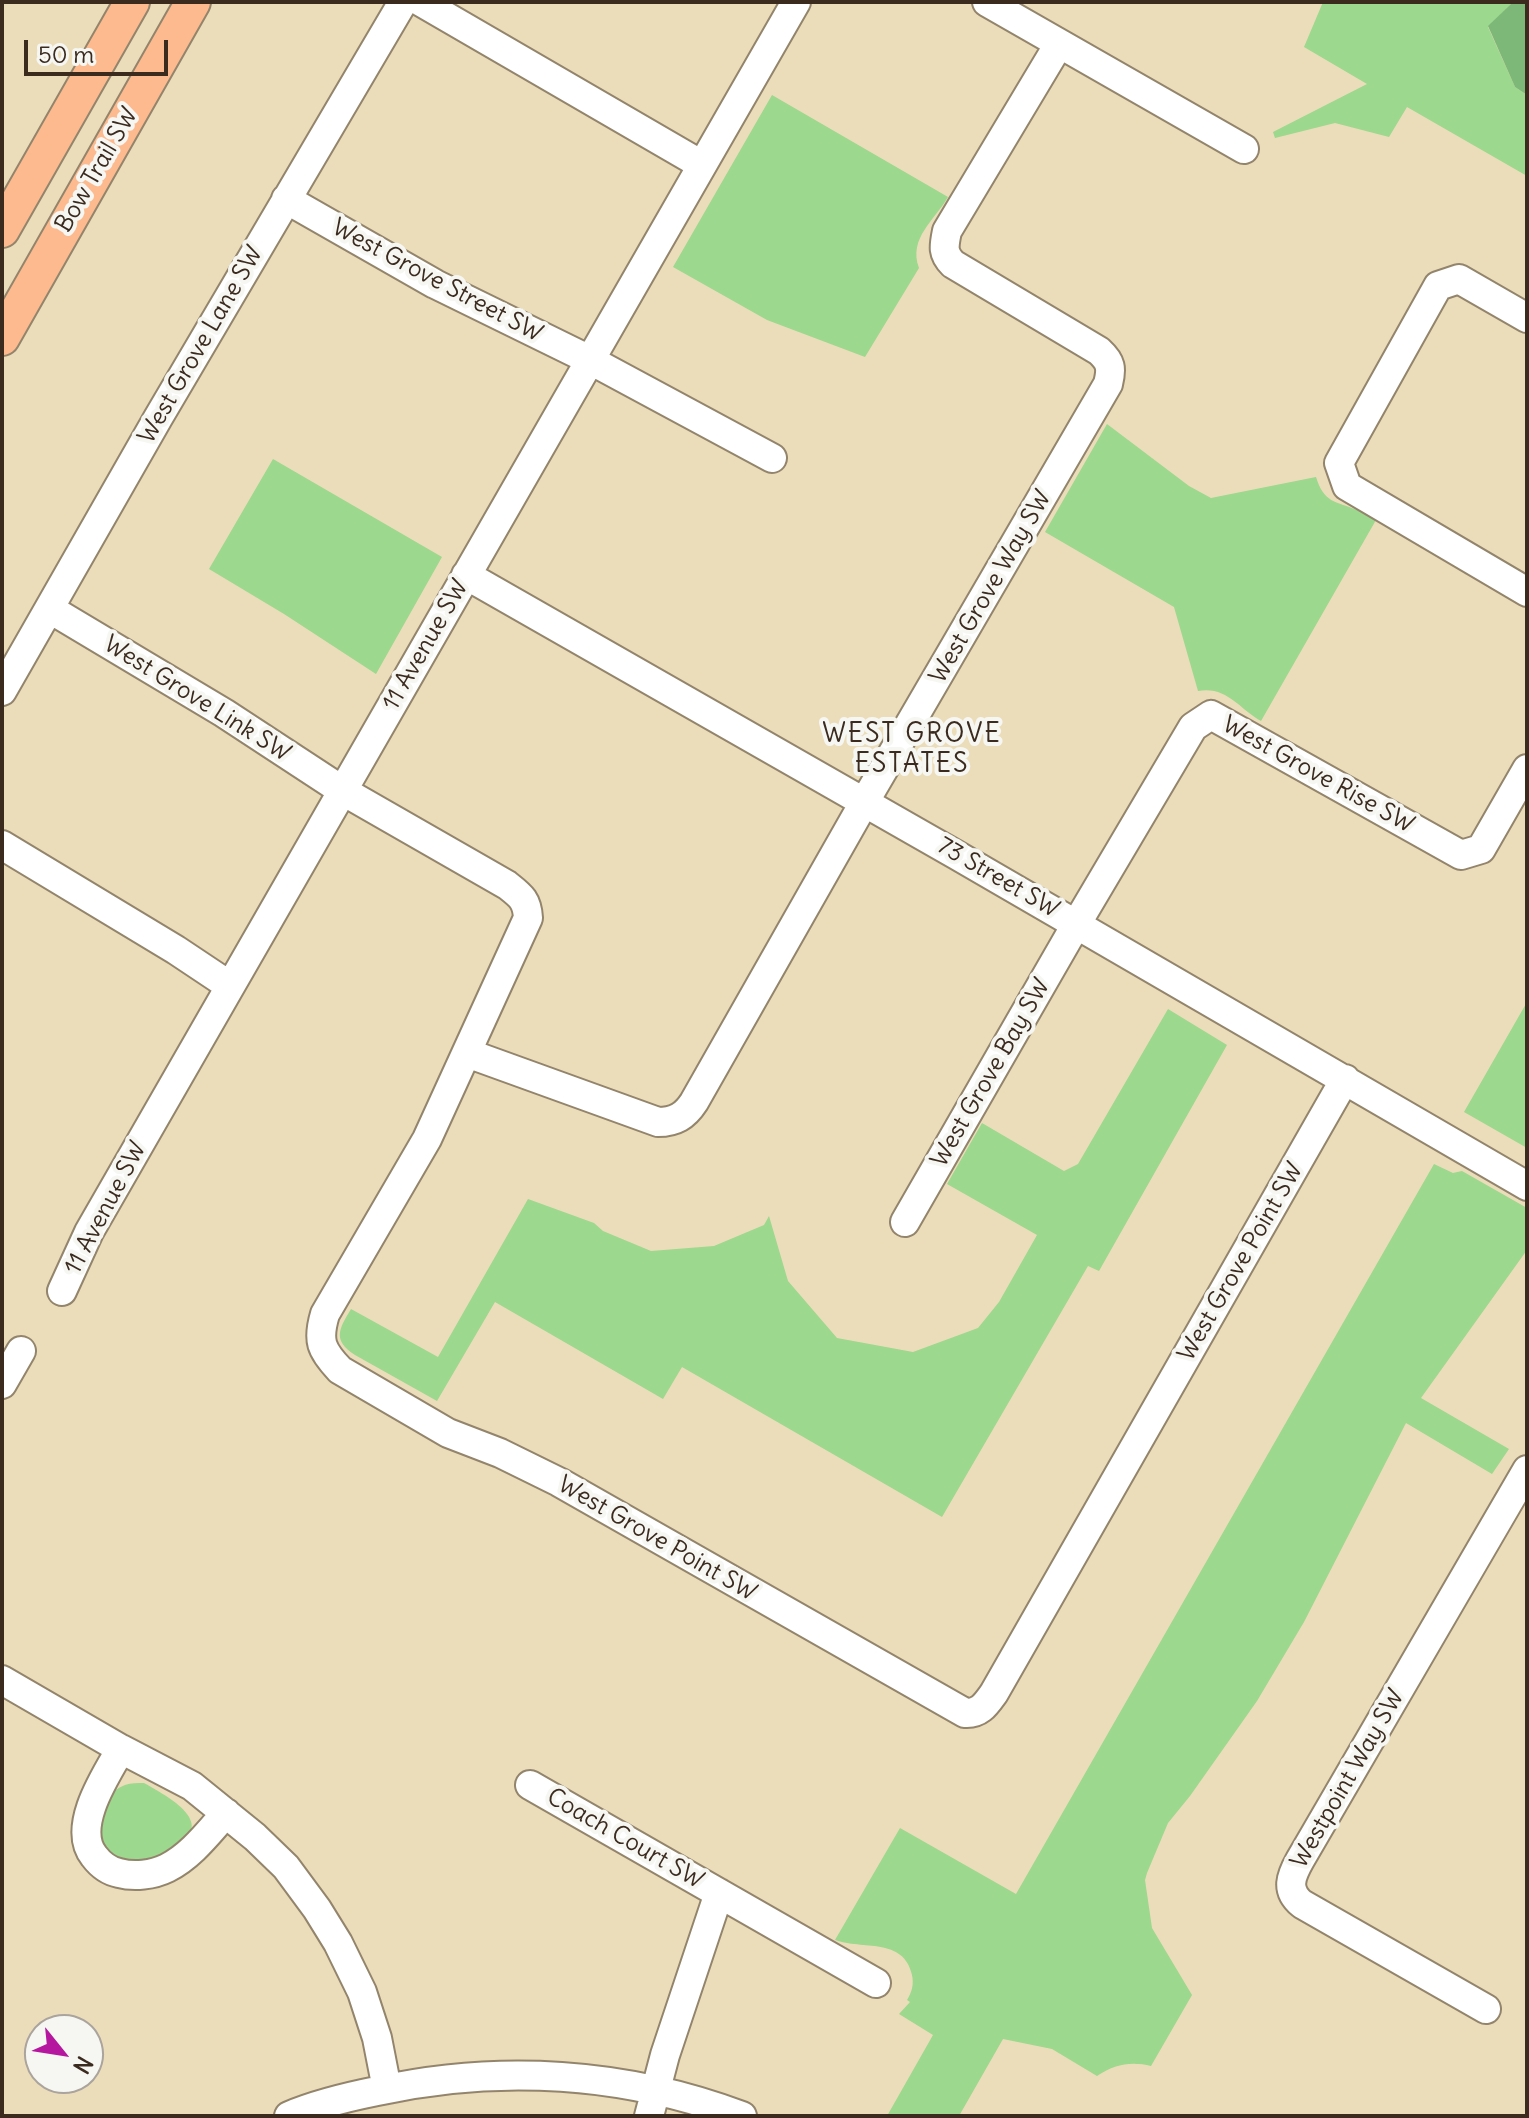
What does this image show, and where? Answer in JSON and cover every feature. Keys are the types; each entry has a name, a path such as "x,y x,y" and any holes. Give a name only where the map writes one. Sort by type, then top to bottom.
{"main road":[{"path":"2,230 132,2"},
{"name":"Bow Trail SW","path":"2,338 193,2"}],"street":[{"name":"West Grove Lane SW","path":"2,691 158,418 403,2"},
{"path":"421,2 702,165"},
{"name":"11 Avenue SW","path":"62,1291 89,1232 796,2"},
{"path":"987,2 1244,149"},
{"name":"West Grove Way SW","path":"467,1053 658,1122 679,1118 694,1102 865,801 1103,395 1112,369 1099,351 953,264 944,255 947,231 1059,44"},
{"name":"West Grove Street SW","path":"286,199 435,284 590,360 772,458"},
{"path":"1527,318 1459,279 1438,286 1339,463 1347,486 1527,592"},
{"name":"73 Street SW","path":"466,575 1077,923 1527,1186"},
{"name":"West Grove Link SW","path":"50,609 224,713 343,791"},
{"name":"West Grove Rise SW","path":"1077,923 1193,727 1211,715 1461,855 1481,849 1527,769"},
{"name":"West Grove Point SW","path":"343,791 507,885 520,895 527,907 528,918 427,1139 325,1314 320,1330 322,1346 328,1358 340,1370 448,1433 500,1453 559,1482 965,1713 973,1714 980,1710 994,1693 1345,1079"},
{"path":"2,845 230,986"},
{"name":"West Grove Bay SW","path":"905,1222 1077,923"},
{"path":"2,1384 21,1351"},
{"name":"Westpoint Way SW","path":"1486,2009 1302,1904 1290,1889 1290,1882 1526,1474"},
{"path":"2,1680 192,1786 255,1837 286,1867 338,1943 366,2003 387,2089"},
{"path":"121,1749 89,1813 86,1834 88,1848 99,1862 113,1872 147,1874 166,1869 192,1851 226,1813"},
{"name":"Coach Court SW","path":"530,1785 876,1983"},
{"name":"Coach Court SW","path":"651,2103 719,1893"},
{"path":"289,2116 387,2089 443,2079 510,2075 567,2076 651,2103 719,2107 742,2116"}],"green space":[{"path":"1323,2 1513,2 1488,27 1515,87 1527,95 1527,176 1407,107 1389,137 1335,123 1275,138 1273,132 1367,84 1304,47"},
{"path":"1513,2 1527,2 1527,95 1515,87 1488,26"},
{"path":"772,95 948,197 920,238 917,247 919,268 865,357 767,320 673,267"},
{"path":"1107,424 1189,486 1211,498 1316,477 1319,486 1331,500 1376,520 1261,721 1225,695 1208,690 1198,691 1174,607 1045,532"},
{"path":"273,459 442,557 376,674 209,569"},
{"path":"1527,1002 1527,1148 1464,1112"},
{"path":"1168,1009 1227,1045 1099,1271 1088,1266 942,1517 682,1367 663,1399 495,1302 437,1401 355,1355 340,1339 341,1328 351,1309 438,1357 528,1199 594,1223 603,1231 651,1251 714,1246 764,1225 769,1216 788,1281 837,1338 913,1352 978,1328 999,1302 1037,1235 947,1184 982,1123 1064,1171 1078,1164"},
{"path":"1434,1164 1453,1173 1462,1171 1527,1208 1527,1250 1421,1398 1509,1449 1492,1474 1406,1423 1304,1622 1257,1701 1168,1823 1145,1880 1152,1928 1192,1995 1151,2066 1123,2065 1097,2076 1052,2049 1003,2039 959,2116 887,2116 933,2035 899,2014 910,2002 907,2000 913,1982 908,1963 900,1955 881,1947 835,1940 900,1828 1016,1894"},
{"path":"144,1783 179,1805 192,1823 190,1833 182,1842 144,1862 132,1864 121,1860 102,1842 98,1820 100,1809 114,1791 127,1784"}],"district":[{"name":"WEST GROVE ESTATES","path":"912,750"}]}
